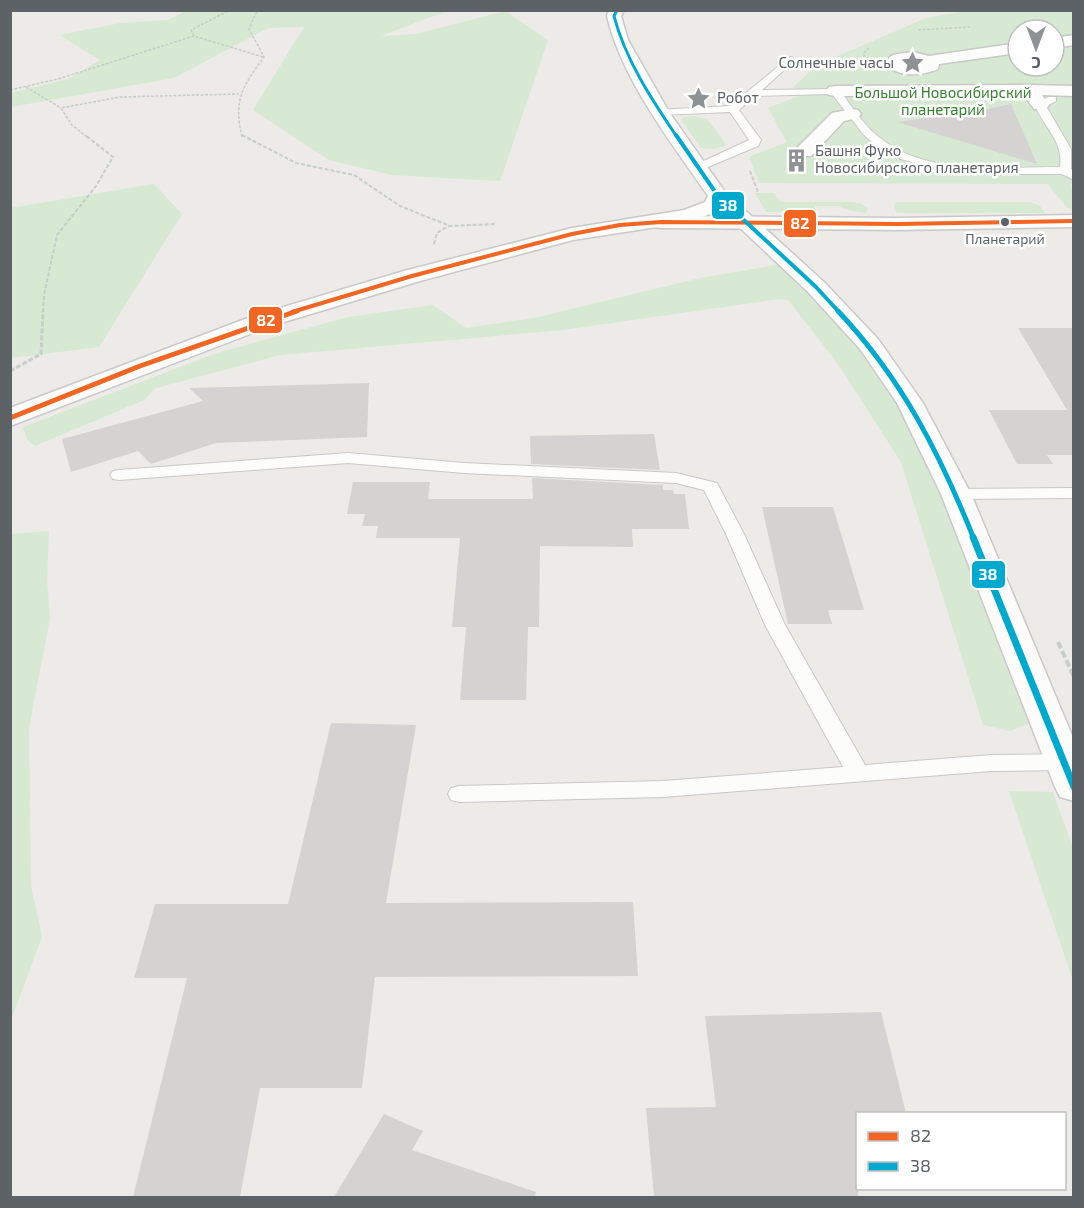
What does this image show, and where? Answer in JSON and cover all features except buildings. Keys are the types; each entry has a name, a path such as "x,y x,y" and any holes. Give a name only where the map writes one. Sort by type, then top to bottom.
{"street":[{"path":"617,10 614,16 620,40 660,112 718,196 816,287 869,344 910,403 956,494 1069,774"},
{"path":"835,91 1006,51"},
{"path":"863,81 921,72 1006,65"},
{"path":"921,72 1040,98 1074,90"},
{"path":"804,152 837,117 852,114"},
{"path":"661,222 705,210 716,202 718,196"},
{"path":"10,418 140,366 262,321 412,276 572,234 620,225 661,222 1074,221"}],"lane":[{"path":"660,112 733,109 789,60"},
{"path":"750,93 835,91 878,143 891,152 909,159 944,167 978,171 1070,168 1064,143 1042,115 1040,98"},
{"path":"699,167 754,144 755,140 733,109"},
{"path":"119,476 348,458 464,468 676,478 711,487 735,534 775,625 858,773"},
{"path":"956,494 1074,493"},
{"path":"459,794 663,789 991,763 1069,774"}],"path":[{"path":"194,36 191,30 230,10"},
{"path":"260,10 256,13 249,29 264,57"},
{"path":"10,90 194,36 217,45 264,57"},
{"path":"264,57 239,94 236,117 242,137 296,163 324,171 354,175 400,206 450,226 505,224"},
{"path":"10,371 41,354 44,295 57,235 96,186 113,158 72,125 61,108 26,87"},
{"path":"61,108 120,97 239,94"},
{"path":"748,166 759,195"}],"green space":[{"path":"186,11 455,11 444,12 381,36 416,34 505,11 548,40 500,181 391,175 329,160 253,110 304,27 268,28 174,78 11,107 11,93 68,79 100,60 59,35 121,23 168,20"},
{"name":"Большой Новосибирский планетарий","path":"967,11 1073,11 1074,184 1070,185 1073,189 1073,210 1068,208 1047,184 759,183 749,157 787,142 768,108 801,95 793,87 817,65 926,18"},
{"path":"684,117 707,119 726,144 714,149 701,148 681,120"},
{"path":"154,184 182,214 99,347 11,358 11,208"},
{"path":"755,193 774,193 781,202 849,202 860,203 868,208 866,213 838,206 815,206 815,212 766,212"},
{"path":"1030,202 1040,206 1045,213 897,213 894,207 895,203"},
{"path":"781,264 860,349 901,407 956,523 1030,723 1010,731 983,725 901,462 838,364 788,300 779,299 563,330 280,355 156,388 144,400 35,446 27,440 23,427 217,353 348,317 433,305 466,328 534,318 696,279"},
{"path":"49,531 47,579 50,618 29,728 31,885 42,937 11,1020 11,534"},
{"path":"1009,791 1053,792 1073,848 1073,981"}],"transit line":[{"name":"38","path":"617,10 614,16 620,40 660,112 718,196 816,287 869,344 910,403 956,494 1074,787"},
{"name":"82","path":"10,418 140,366 262,321 412,276 572,234 620,225 661,222 898,224 1074,221"}],"place":[{"name":"Солнечные часы","path":"912,63"},
{"name":"Робот","path":"699,98"},
{"name":"Башня Фуко Новосибирского планетария","path":"797,160"},
{"name":"Планетарий","path":"1005,222"}]}
